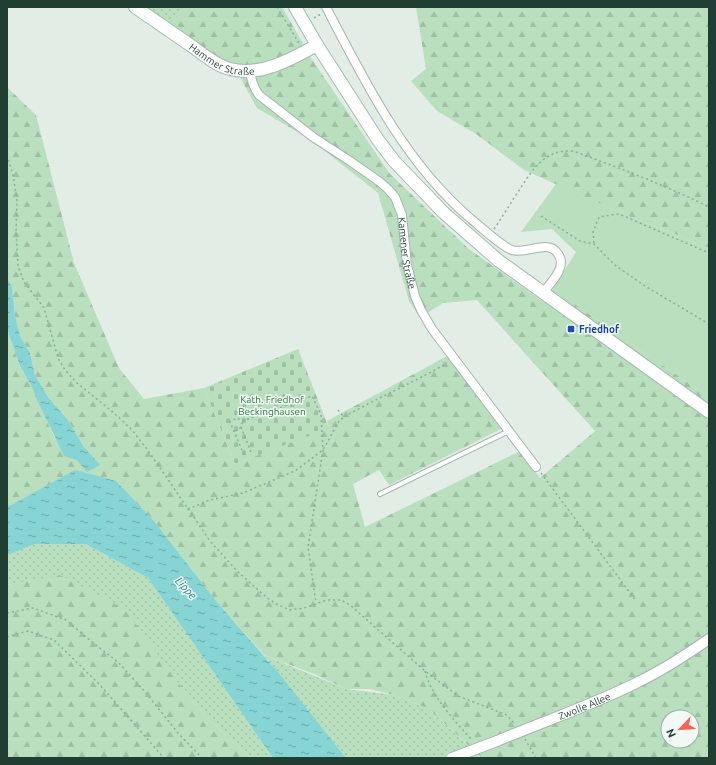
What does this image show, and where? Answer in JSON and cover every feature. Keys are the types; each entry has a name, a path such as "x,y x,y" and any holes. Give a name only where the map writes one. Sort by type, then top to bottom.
{"main road":[{"name":"Hammer Straße","path":"135,7 220,65 230,69 250,70 272,66 305,52 317,45"},
{"path":"295,7 364,120 394,160 440,208 476,242 499,261 709,412"}],"street":[{"path":"326,7 373,94 411,152 440,190 470,219 512,250 519,251 547,247 554,249 559,255 561,262 559,270 543,293"},
{"name":"Kamener Straße","path":"250,70 251,79 259,95 313,137 350,160 380,182 395,197 402,215 407,264 415,296 421,310 432,329 536,467"},
{"name":"Zwolle Allee","path":"452,758 606,697 639,682 675,662 709,639"}],"lane":[{"path":"380,494 510,431"}],"path":[{"path":"277,7 305,52"},
{"path":"491,235 534,168 544,159 564,150 573,151 624,170 682,193 709,207"},
{"path":"7,155 14,175 17,201 16,231 18,266 24,282 44,308 58,358 65,370 77,383 114,413 132,430 147,448 199,527 220,554 266,597 276,604 290,610 304,608 327,600 341,600 350,605 425,671 458,696 507,715 521,731 536,758"},
{"path":"594,244 593,232 599,217 619,214 709,254"},
{"path":"542,216 580,242 594,244 616,266 645,286 709,324"},
{"path":"188,509 210,500 243,493 294,471 323,450 339,421 344,417 366,404 429,374 455,358"},
{"path":"244,455 230,422 237,418 243,420 312,396 321,416 323,450 308,547 316,603"},
{"path":"338,410 344,417"},
{"path":"243,420 242,427 251,452"},
{"path":"234,431 242,427"},
{"path":"536,467 636,601"},
{"path":"7,613 33,608 66,620 118,662 178,733 202,758"},
{"path":"7,637 28,631 54,640 100,685 164,758"},
{"path":"425,671 429,683 455,721 473,741"}],"green space":[{"path":"134,7 188,7 160,26"},
{"path":"188,7 282,7 313,61 390,174 469,249 545,303 553,289 709,397 709,758 482,758 429,709 394,695 370,689 346,689 314,674 264,655 217,602 154,521 115,481 7,506 7,329 20,366 32,387 55,439 99,465 84,447 68,420 48,397 35,375 30,353 20,336 15,317 12,286 7,278 7,87 36,115 74,263 119,368 144,399 204,388 235,464 329,427 327,421 449,355 503,428 389,485 379,470 353,484 365,527 520,451 540,478 595,431 477,300 443,303 420,318 409,301 378,193 311,140 257,108 241,79 241,70 230,69 160,26"},
{"path":"416,7 709,7 709,250 687,239 618,212 524,170 476,134 437,111 411,81 426,69"},
{"path":"556,184 618,212 687,239 709,250 709,397 553,289 576,252 552,229 521,232"},
{"name":"Kath. Friedhof Beckinghausen","path":"298,349 329,428 235,464 204,388"},
{"path":"35,544 86,544 148,578 273,758 251,758 205,716 185,692 60,576 7,585 7,555"},
{"path":"60,575 125,609 185,692 205,716 251,758 7,758 7,585"},
{"path":"264,655 346,689 394,695 429,709 481,758 346,758"}],"water":[{"path":"7,278 12,286 15,316 20,336 30,353 35,375 48,397 68,420 84,447 100,465 87,472 77,460 64,456 32,387 20,366 7,329"},
{"name":"Lippe","path":"75,470 116,481 154,521 217,602 278,672 346,758 273,758 148,578 86,544 35,544 7,555 7,506"}],"place":[{"name":"Friedhof","path":"571,329"}]}
